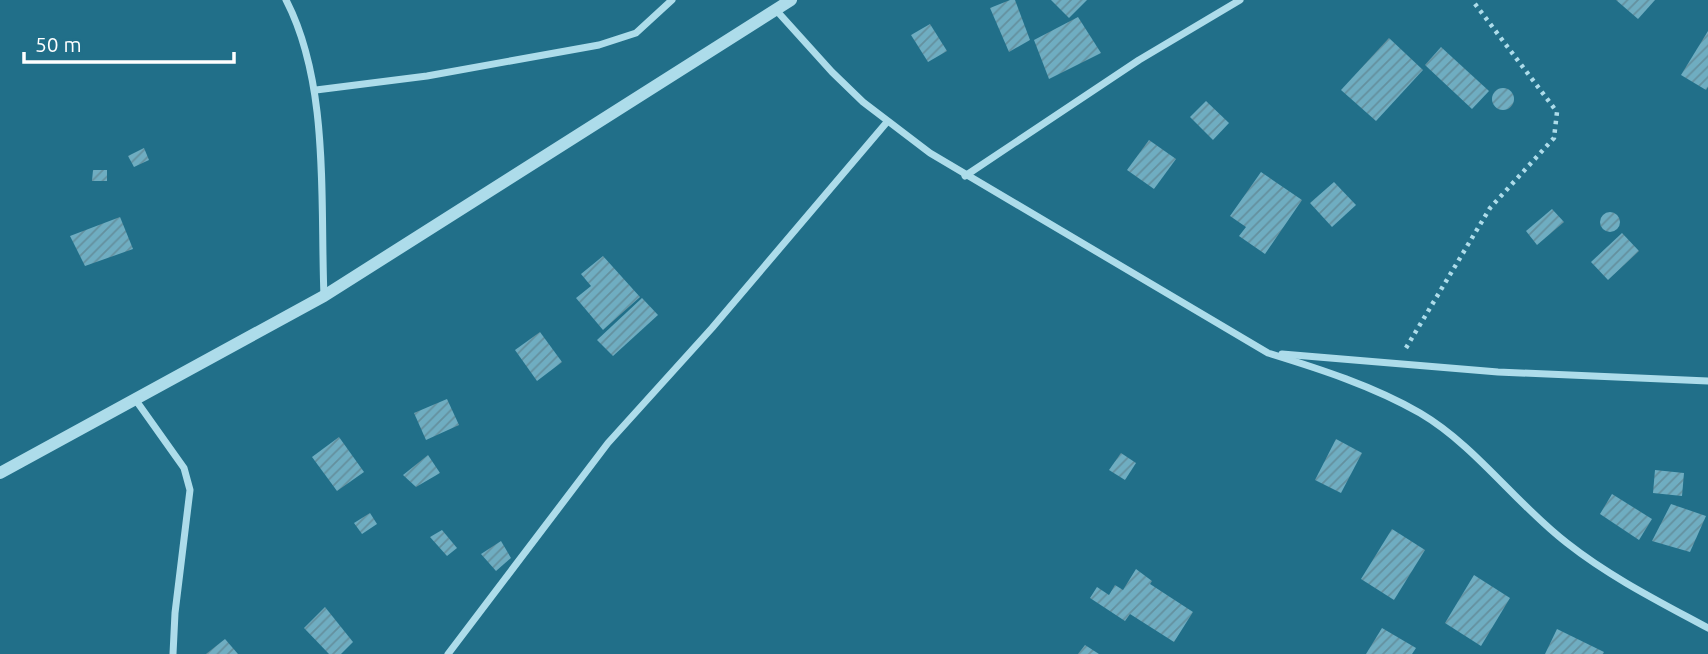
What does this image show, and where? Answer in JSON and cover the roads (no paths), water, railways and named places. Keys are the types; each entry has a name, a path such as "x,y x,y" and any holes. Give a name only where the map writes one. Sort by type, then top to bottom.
{"street":[{"path":"286,0 297,21 316,90 324,296"},
{"path":"316,90 427,76 600,45 636,33 672,0"},
{"path":"5,470 324,296 791,0"},
{"path":"965,176 1139,60 1240,0"},
{"path":"776,10 832,72 887,122 965,176 1268,353 1325,370 1422,414 1451,435 1566,543 1646,594 1708,628"},
{"path":"448,654 608,443 712,328 887,122"},
{"path":"1268,353 1397,364 1708,381"},
{"path":"135,399 184,468 190,490 173,654"}]}
